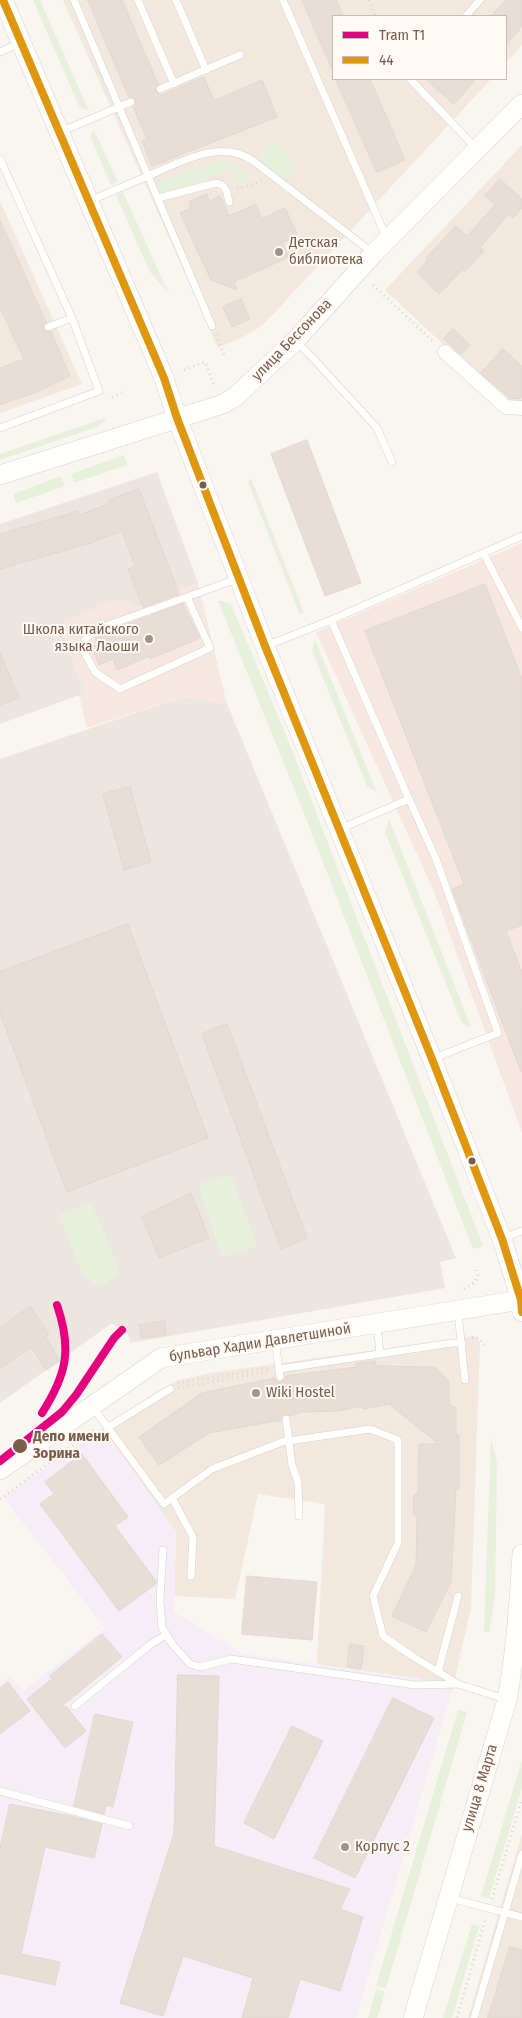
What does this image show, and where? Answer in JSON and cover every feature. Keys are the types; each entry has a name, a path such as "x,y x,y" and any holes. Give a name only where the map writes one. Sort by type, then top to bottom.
{"main road":[{"path":"4,0 164,378 177,418 265,646 432,1059 502,1239 522,1304"},
{"name":"улица Бессонова","path":"0,475 223,404 235,397 295,341 380,246 522,104"},
{"name":"бульвар Хадии Давлетшиной","path":"0,1470 161,1358 458,1311 522,1304"},
{"name":"улица 8 Марта","path":"413,2018 506,1700 520,1630 522,1554"}],"street":[{"path":"445,352 506,407 522,408"}],"lane":[{"path":"74,0 212,326"},
{"path":"138,0 174,84"},
{"path":"176,0 206,70"},
{"path":"283,0 380,246"},
{"path":"467,15 480,0"},
{"path":"0,52 22,43"},
{"path":"160,89 240,55"},
{"path":"412,80 478,150"},
{"path":"59,132 131,102"},
{"path":"89,201 180,162 217,151 238,152 380,246"},
{"path":"0,158 72,318 99,391 0,428"},
{"path":"158,198 216,183 222,184 226,188 229,202"},
{"path":"48,327 72,318"},
{"path":"295,341 377,428 392,462"},
{"path":"265,646 331,620 522,536"},
{"path":"484,554 522,628"},
{"path":"187,597 210,648 120,689 95,672 82,648 86,638 100,628 239,578"},
{"path":"331,620 436,859 498,1033 432,1059"},
{"path":"340,829 409,799"},
{"path":"502,1239 522,1231"},
{"path":"458,1311 465,1380"},
{"path":"377,1324 380,1354"},
{"path":"275,1340 279,1371 462,1341"},
{"path":"105,1425 169,1387"},
{"path":"92,1406 164,1504 212,1469 282,1442 370,1429 398,1440 398,1543 373,1596 383,1636 458,1684 506,1700"},
{"path":"286,1419 292,1465 298,1482 299,1516"},
{"path":"172,1498 193,1537 191,1576"},
{"path":"163,1550 160,1599 162,1628 190,1664 200,1667 231,1659 415,1685 458,1684"},
{"path":"438,1672 458,1596"},
{"path":"74,1706 166,1634"},
{"path":"0,1791 129,1826"},
{"path":"474,2018 522,1854"},
{"path":"447,1898 522,1917"}],"path":[{"path":"369,0 375,15"},
{"path":"243,187 259,182"},
{"path":"373,285 445,352"},
{"path":"212,326 224,355"},
{"path":"184,370 205,362 215,388"},
{"path":"112,397 122,393"},
{"path":"464,1289 475,1282 478,1276 476,1268"},
{"path":"462,1341 479,1338 486,1347"},
{"path":"169,1387 279,1371"},
{"path":"0,1499 105,1425"}],"shaded area":[{"path":"63,0 522,0 522,45 507,62 507,15 332,15 332,80 490,80 264,324 243,337 218,348"},
{"path":"522,145 522,404 516,407 445,346 385,290"},
{"path":"0,201 82,384 0,413"},
{"path":"157,472 198,583 136,607 127,600 113,600 58,625 85,693 0,724 0,524"},
{"path":"522,543 522,1133 435,894 316,632"},
{"path":"198,583 227,704 183,697 87,728 79,695 85,693 58,625 113,600 127,600 136,607"},
{"path":"183,697 227,704 456,1258 440,1262 445,1288 130,1343 129,1335 112,1323 0,1403 0,759"},
{"path":"475,1336 480,1342 471,1608 452,1691 416,1678 317,1664 325,1504 258,1494 235,1599 174,1596 176,1532 102,1428 176,1381 210,1373"},
{"path":"102,1428 176,1532 174,1612 243,1654 416,1678 452,1691 356,2018 0,2018 0,1683 9,1677 24,1690 105,1628 3,1497"},
{"path":"522,1834 522,2018 468,2018 497,1918"}],"green space":[{"path":"33,0 40,0 89,111 79,106"},
{"path":"94,130 118,182 111,185 90,136"},
{"path":"273,140 289,153 294,167 284,180 258,158"},
{"path":"219,161 230,162 255,178 238,184 234,170 162,193 158,181"},
{"path":"123,192 169,294 150,272 116,195"},
{"path":"105,418 105,421 97,427 0,460 0,454"},
{"path":"124,455 127,465 74,483 71,474"},
{"path":"61,476 65,486 16,503 13,494"},
{"path":"251,478 304,613 300,615 248,482"},
{"path":"218,601 231,604 289,742 483,1246 473,1249 302,808"},
{"path":"315,639 377,793 367,786 312,651"},
{"path":"389,819 471,1027 461,1021 385,832"},
{"path":"231,1174 257,1246 222,1258 198,1185"},
{"path":"91,1202 118,1265 116,1276 104,1285 94,1284 83,1276 59,1215"},
{"path":"491,1438 497,1463 495,1596 489,1632 484,1632"},
{"path":"458,1710 467,1712 386,1988 376,1986"},
{"path":"522,1760 522,1788 489,1898 481,1896"},
{"path":"472,1924 479,1926 452,2018 443,2018"},
{"path":"376,1989 385,1992 377,2018 368,2018"}],"building":[{"path":"88,0 122,0 158,84 155,89 157,93 162,95 204,77 214,101 262,80 277,117 152,166 142,141 147,139 133,107 136,100 129,97"},
{"path":"302,0 336,0 343,15 332,15 332,69"},
{"path":"506,0 522,0 522,26 507,44 507,15 493,15"},
{"path":"336,80 370,80 405,160 377,172"},
{"path":"427,80 475,80 454,104"},
{"path":"500,179 522,199 522,208 513,218 509,214 480,247 484,251 439,294 417,272 428,260 426,258 456,226 467,236 495,205 485,196"},
{"path":"207,194 209,201 220,196 229,216 256,204 262,219 285,208 298,236 282,243 289,257 234,282 237,290 211,280 180,213 191,208 189,202"},
{"path":"0,220 46,322 43,329 51,332 70,376 39,391 0,405 0,368 24,359 0,308"},
{"path":"241,299 250,319 232,327 223,307"},
{"path":"453,329 470,345 461,354 444,339"},
{"path":"503,349 522,366 522,397 520,399 510,398 481,373"},
{"path":"307,440 361,583 325,596 271,454"},
{"path":"139,489 179,594 143,607 128,569 135,566 122,531 88,544 0,569 0,534 78,511 80,515 110,503 109,500"},
{"path":"485,584 522,679 522,925 506,931 522,972 521,1072 452,889 464,884 365,631"},
{"path":"183,604 200,638 150,659 149,656 117,670 113,659 99,665 92,647 97,645 95,638"},
{"path":"0,652 19,698 0,705"},
{"path":"130,787 151,862 124,870 103,794"},
{"path":"128,924 208,1138 67,1192 0,1013 0,972"},
{"path":"227,1024 307,1238 281,1249 202,1034"},
{"path":"191,1193 209,1238 159,1258 142,1217"},
{"path":"30,1306 49,1334 45,1337 60,1361 46,1370 31,1347 0,1369 0,1328"},
{"path":"165,1321 166,1335 141,1338 139,1325"},
{"path":"375,1361 376,1366 435,1367 449,1381 449,1404 456,1408 456,1435 459,1435 459,1489 456,1489 451,1582 426,1632 392,1616 416,1565 417,1516 414,1516 413,1505 414,1494 418,1494 419,1444 439,1444 389,1404 363,1409 363,1406 337,1411 301,1412 291,1416 285,1414 281,1420 209,1433 159,1465 139,1437 202,1393 275,1378 278,1382 281,1382 285,1379 285,1376 357,1367 356,1364"},
{"path":"82,1454 128,1517 115,1526 156,1581 156,1584 119,1611 40,1504 54,1494 45,1482"},
{"path":"247,1576 317,1582 312,1640 242,1634"},
{"path":"102,1634 122,1657 62,1706 67,1707 86,1731 65,1748 27,1699 52,1679 50,1676"},
{"path":"350,1644 364,1646 361,1669 347,1667"},
{"name":"Корпус 2","path":"178,1675 219,1676 214,1846 350,1889 340,1909 363,1917 340,1991 300,1979 288,2018 242,2018 253,1978 183,1956 163,2016 120,2003 174,1833"},
{"path":"8,1682 30,1711 0,1734 0,1689"},
{"path":"393,1698 434,1718 355,1878 314,1858"},
{"path":"95,1714 133,1722 113,1807 106,1805 104,1814 74,1806"},
{"path":"292,1726 323,1741 274,1839 244,1823"},
{"path":"10,1804 102,1824 94,1858 45,1847 21,1954 60,1962 55,1985 0,1973 0,1848"},
{"path":"510,1947 522,1950 522,2018 488,2018"}],"tram line":[{"name":"T1","path":"42,1413 57,1386 65,1361 64,1335 57,1305"},
{"name":"T1","path":"0,1461 62,1412 76,1395 114,1338 122,1330"}],"transit line":[{"name":"44","path":"3,0 164,378 177,418 265,646 432,1059 502,1239 521,1300 522,1312"}],"place":[{"name":"Детская библиотека","path":"279,252"},
{"name":"Школа китайского языка Лаоши","path":"149,639"},
{"name":"Wiki Hostel","path":"256,1393"},
{"name":"Депо имени Зорина","path":"20,1446"},
{"name":"Корпус 2","path":"345,1847"}]}
